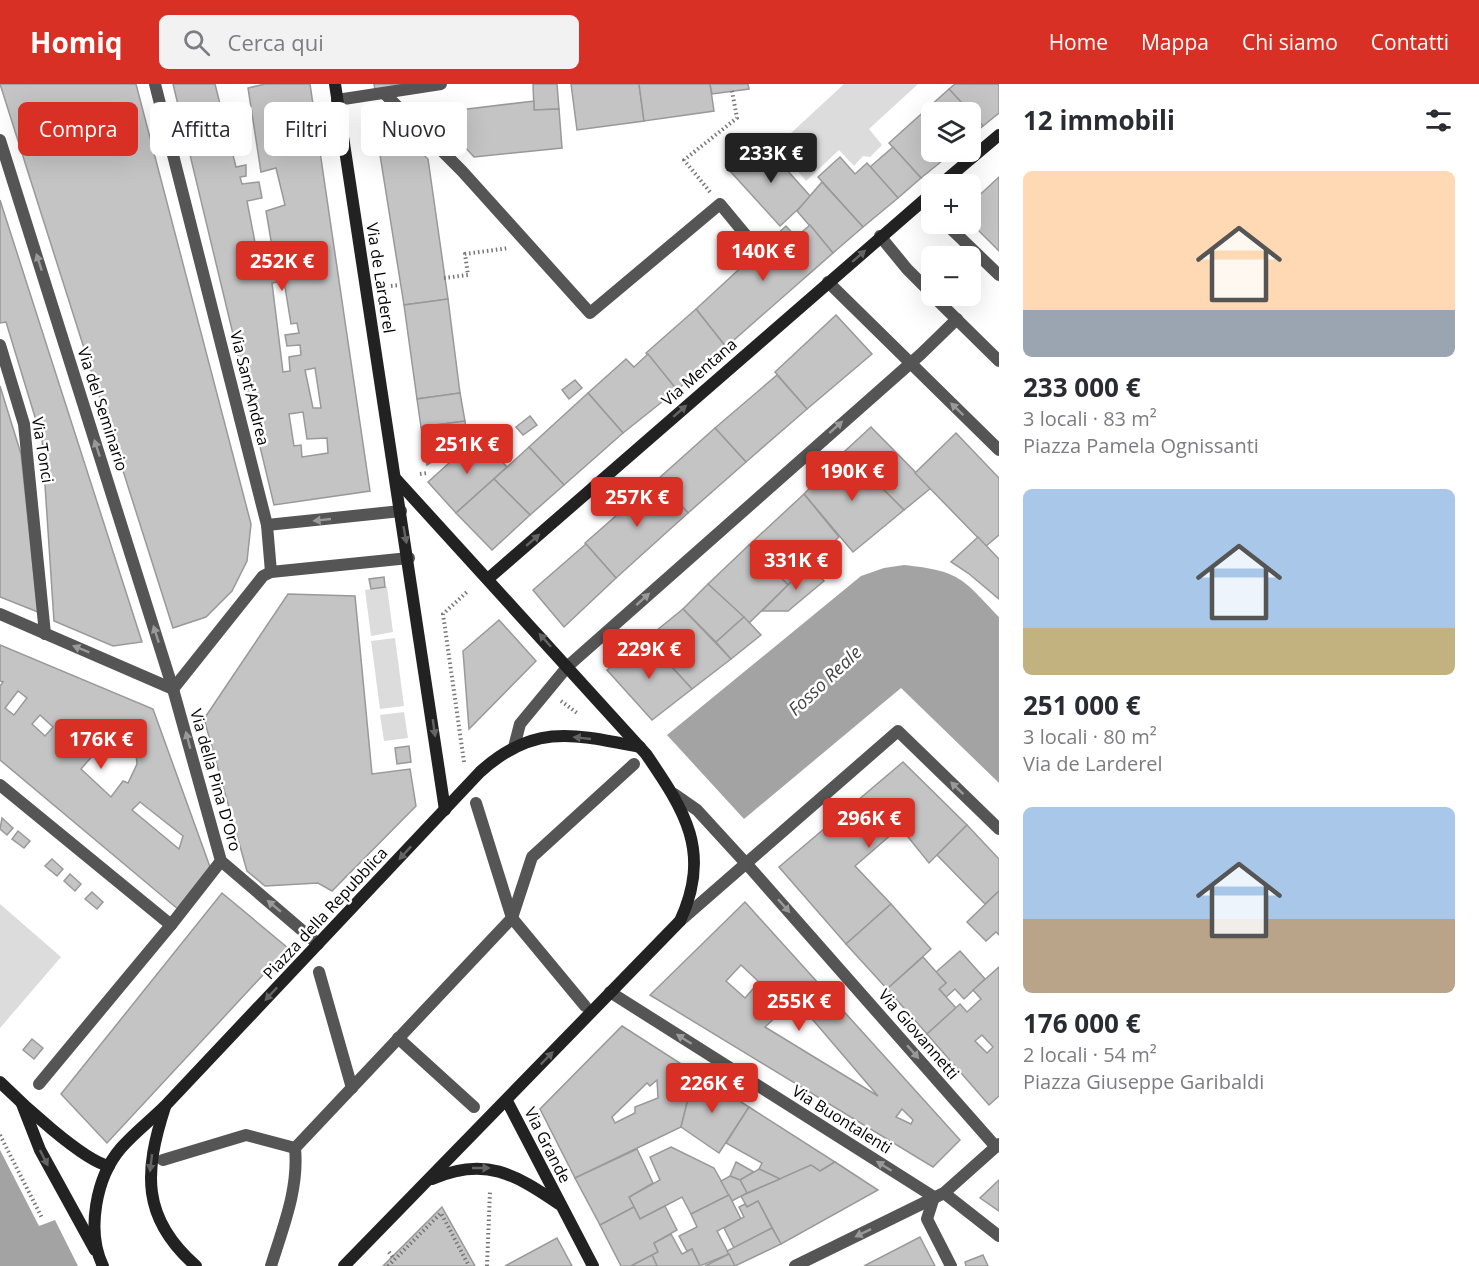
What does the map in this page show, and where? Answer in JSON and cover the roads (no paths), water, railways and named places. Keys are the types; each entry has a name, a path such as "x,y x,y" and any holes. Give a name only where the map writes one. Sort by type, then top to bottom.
{"main road":[{"name":"Via de Larderel","path":"335,84 409,558 445,810"},
{"path":"953,174 999,135"},
{"name":"Via Mentana","path":"489,578 880,236 921,205"},
{"path":"344,1265 507,1101 680,921 692,891 694,849 687,820 674,794 640,747 489,578 395,478"},
{"name":"Piazza della Repubblica","path":"96,1253 98,1198 109,1166 121,1148 165,1106 485,768 514,747 539,738 555,736 604,740 640,747"},
{"path":"0,1082 22,1104 90,1158 109,1166"},
{"name":"Via Grande","path":"507,1101 593,1266"},
{"path":"22,1104 40,1150 103,1266"},
{"name":"Piazza della Repubblica","path":"165,1106 152,1157 150,1187 160,1222 184,1261 196,1266"},
{"name":"Via Grande","path":"425,1182 453,1170 491,1168 535,1188 561,1205"}],"street":[{"name":"Via Sant'Andrea","path":"155,84 267,525 271,572"},
{"path":"337,100 441,84"},
{"path":"384,93 462,171 590,313 720,204 759,251"},
{"name":"Via del Seminario","path":"0,140 174,689"},
{"path":"956,234 999,275"},
{"path":"880,236 921,283"},
{"path":"828,282 999,450"},
{"path":"943,306 999,361"},
{"path":"514,747 520,724 568,666 957,319"},
{"name":"Via Tonci","path":"0,345 24,424 45,634"},
{"path":"267,525 401,511"},
{"path":"0,614 174,689 263,576 271,572 409,558"},
{"name":"Via della Pina D'Oro","path":"174,689 221,861 318,944"},
{"path":"680,921 898,731 999,829"},
{"path":"271,1266 292,1199 297,1169 296,1148 512,918 532,857 634,764"},
{"path":"0,785 171,925"},
{"path":"674,794 697,810 745,862"},
{"path":"476,803 512,918 585,1006"},
{"path":"39,1084 221,861"},
{"name":"Via Giovannetti","path":"745,862 998,1146"},
{"path":"319,972 352,1088"},
{"name":"Via Buontalenti","path":"610,992 939,1195 999,1236"},
{"path":"398,1038 474,1107"},
{"path":"163,1160 246,1135 296,1148"},
{"path":"795,1266 939,1195 998,1146"},
{"path":"939,1195 927,1219 951,1266"}],"water":[{"name":"Fosso Reale","path":"904,565 937,570 959,579 999,617 999,783 901,688 744,819 667,735 861,576 884,568"},
{"path":"0,1150 39,1226 55,1220 78,1266 0,1266"}]}
